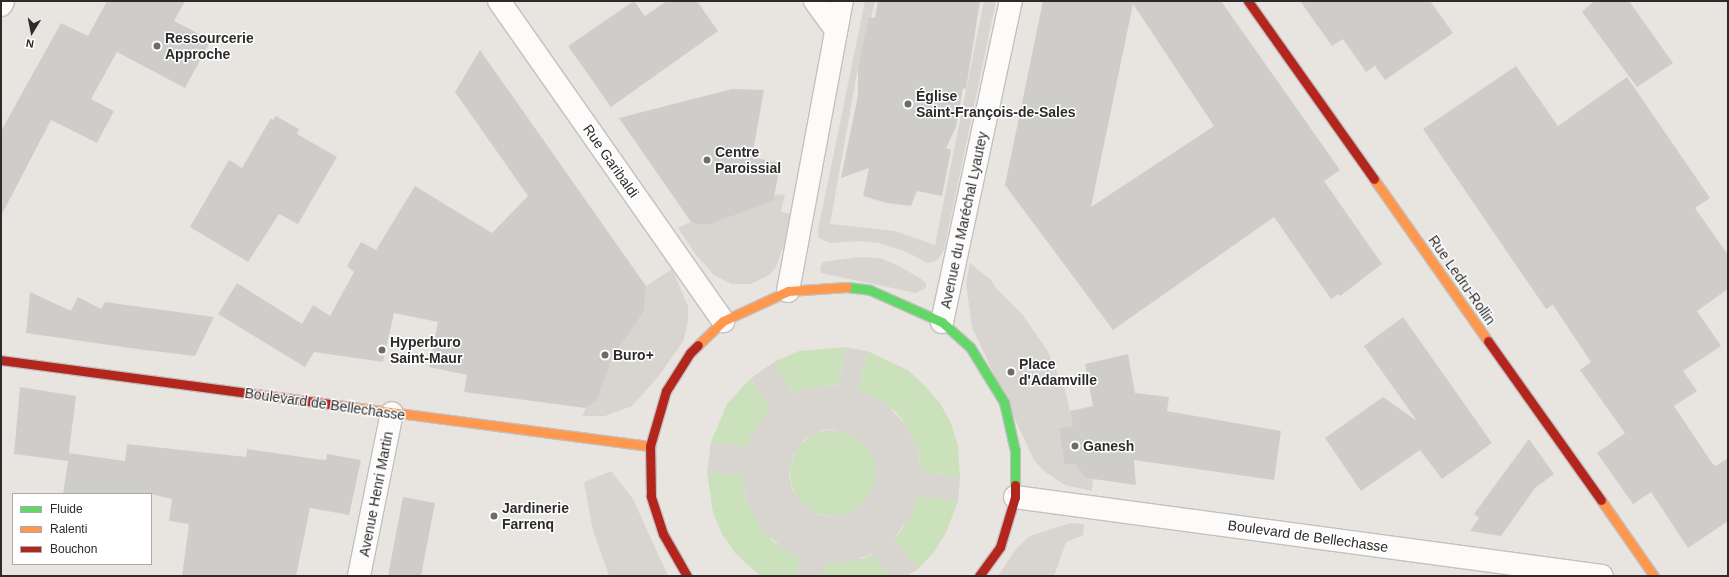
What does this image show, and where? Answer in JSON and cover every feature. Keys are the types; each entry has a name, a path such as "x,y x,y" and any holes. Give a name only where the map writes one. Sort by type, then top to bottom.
{"street":[{"path":"1,5 3,1"},
{"name":"Rue Garibaldi","path":"499,1 723,321"},
{"path":"815,1 836,30"},
{"path":"788,291 842,1"},
{"name":"Avenue du Maréchal Lyautey","path":"942,322 1011,1"},
{"name":"Rue Ledru-Rollin","path":"1248,1 1654,576"},
{"path":"688,576 663,534 651,496 650,446 666,391 690,353 723,321 788,291 838,286 870,290 942,322 970,347 1004,402 1015,451 1015,497 1000,547 979,576"},
{"name":"Boulevard de Bellechasse","path":"1,360 650,446"},
{"name":"Avenue Henri Martin","path":"359,576 392,413"},
{"name":"Boulevard de Bellechasse","path":"1015,497 1602,576"}],"green space":[{"path":"845,347 839,386 808,388 793,394 774,362 799,351"},
{"path":"867,351 908,370 940,403 951,423 958,445 960,478 921,472 919,454 906,425 896,412 859,390"},
{"path":"750,379 771,409 747,447 711,442 727,404"},
{"path":"833,430 850,433 864,442 873,456 876,473 873,490 864,504 850,513 833,516 816,513 802,504 793,490 790,473 793,456 802,442 816,433"},
{"path":"707,472 743,475 747,502 773,542 801,558 795,576 760,576 735,553 722,534 713,513"},
{"path":"918,496 958,501 946,533 934,552 918,569 894,538 902,530"},
{"path":"873,554 889,576 823,576 826,563 864,558"}],"shaded area":[{"path":"865,1 875,1 858,67 830,224 895,231 935,245 984,1 996,1 944,250 939,258 933,262 927,263 907,252 879,243 861,241 830,243 819,238 818,230"},
{"path":"785,194 781,212 792,214 787,236 776,267 769,275 751,284 731,284 714,275 696,255 678,228 691,222 707,225 774,195"},
{"path":"858,257 880,258 895,264 920,278 926,283 926,288 916,293 821,273 820,268 823,262"},
{"path":"970,263 991,280 995,287 1022,314 1047,350 1065,389 1073,426 1059,428 1063,459 1067,464 1075,464 1086,478 1093,479 1092,491 1065,485 1045,472 1034,460 972,327 966,284"},
{"path":"672,269 688,306 688,321 684,340 658,377 632,406 605,416 582,416 622,341 644,311 646,286"},
{"path":"845,347 867,351 859,390 884,402 906,425 919,454 921,472 960,478 958,501 918,496 911,516 894,538 918,569 907,576 889,576 872,554 848,562 826,563 823,576 795,576 801,558 786,551 762,530 747,502 743,475 707,472 711,442 747,447 757,426 771,409 750,379 774,362 793,394 808,388 839,386","holes":["832,429 854,436 867,447 873,458 876,478 870,495 859,508 842,515 821,515 804,505 792,489 789,473 793,455 804,440 821,431"]},
{"path":"611,471 633,499 668,576 609,576 592,527 584,482"},
{"path":"1070,523 1084,524 1083,535 1066,542 1054,576 998,576 1016,549 1030,536"}],"building":[{"path":"107,1 185,1 174,21 211,40 185,88 117,52 91,99 114,111 97,143 51,120 1,216 1,131 61,23 88,36"},
{"path":"634,1 645,16 667,1 697,1 718,31 611,107 568,46"},
{"name":"Église Saint-François-de-Sales","path":"878,1 980,1 966,89 963,88 956,127 946,148 951,150 942,196 917,191 911,206 887,203 863,196 869,168 841,178 858,95 858,67 869,17 875,18"},
{"path":"1043,1 1221,1 1340,170 1324,181 1382,264 1340,296 1338,294 1331,299 1274,217 1113,330 1005,185","holes":["1133,4 1214,126 1091,207"]},
{"path":"1300,1 1430,1 1453,33 1385,80 1375,66 1366,72 1343,39 1332,46"},
{"path":"1594,1 1629,1 1673,63 1637,87 1582,12"},
{"path":"480,50 646,286 644,311 612,358 597,400 585,408 464,392 467,375 429,367 438,322 394,313 383,362 314,352 305,367 218,314 237,283 302,324 313,305 330,316 354,272 347,266 361,242 376,250 415,186 492,233 528,196 455,92"},
{"path":"1516,66 1558,126 1627,77 1710,198 1695,208 1728,255 1728,289 1697,311 1721,346 1683,371 1697,391 1674,406 1712,463 1716,466 1728,458 1728,521 1688,548 1651,492 1633,504 1597,453 1625,433 1580,370 1591,362 1553,305 1546,309 1423,129"},
{"name":"Centre Paroissial","path":"732,89 764,90 752,157 781,163 773,201 707,225 691,222 619,118"},
{"path":"276,116 299,129 297,134 337,157 298,224 279,214 248,262 190,227 229,160 242,168 271,118 273,120"},
{"path":"30,292 71,311 78,297 101,309 105,302 214,317 195,356 137,349 26,333"},
{"path":"1403,317 1492,443 1442,479 1420,450 1361,491 1325,438 1383,397 1417,421 1364,346"},
{"path":"1128,354 1135,393 1169,397 1167,411 1281,431 1274,480 1134,460 1136,485 1086,478 1075,464 1064,464 1059,428 1073,426 1070,411 1093,406 1085,364"},
{"path":"20,387 76,396 68,460 69,453 125,461 127,444 246,457 247,449 326,460 327,454 361,460 349,515 310,508 296,576 182,576 189,524 169,521 172,499 152,493 63,493 68,461 14,454"},
{"path":"1529,439 1554,474 1535,488 1501,536 1470,531 1479,518 1474,514"},
{"path":"403,497 435,503 421,576 388,576"}],"traffic: fast":[{"path":"847,287 870,290 942,322 970,347 1004,402 1015,451 1015,485"}],"traffic: slow":[{"path":"1374,179 1488,341"},
{"path":"698,345 723,321 788,291 847,287"},
{"path":"337,405 650,446"},
{"path":"1601,500 1654,576"}],"traffic: jam":[{"path":"1248,1 1374,179"},
{"path":"1488,341 1601,500"},
{"path":"687,576 663,534 651,496 650,446 666,391 690,353 698,345"},
{"path":"1,360 337,405"},
{"path":"979,576 1000,547 1015,497 1015,485"}],"place":[{"name":"Ressourcerie Approche","path":"157,46"},
{"name":"Église Saint-François-de-Sales","path":"908,104"},
{"name":"Centre Paroissial","path":"707,160"},
{"name":"Hyperburo Saint-Maur","path":"382,350"},
{"name":"Buro+","path":"605,355"},
{"name":"Place d'Adamville","path":"1011,372"},
{"name":"Ganesh","path":"1075,446"},
{"name":"Jardinerie Farrenq","path":"494,516"}]}
